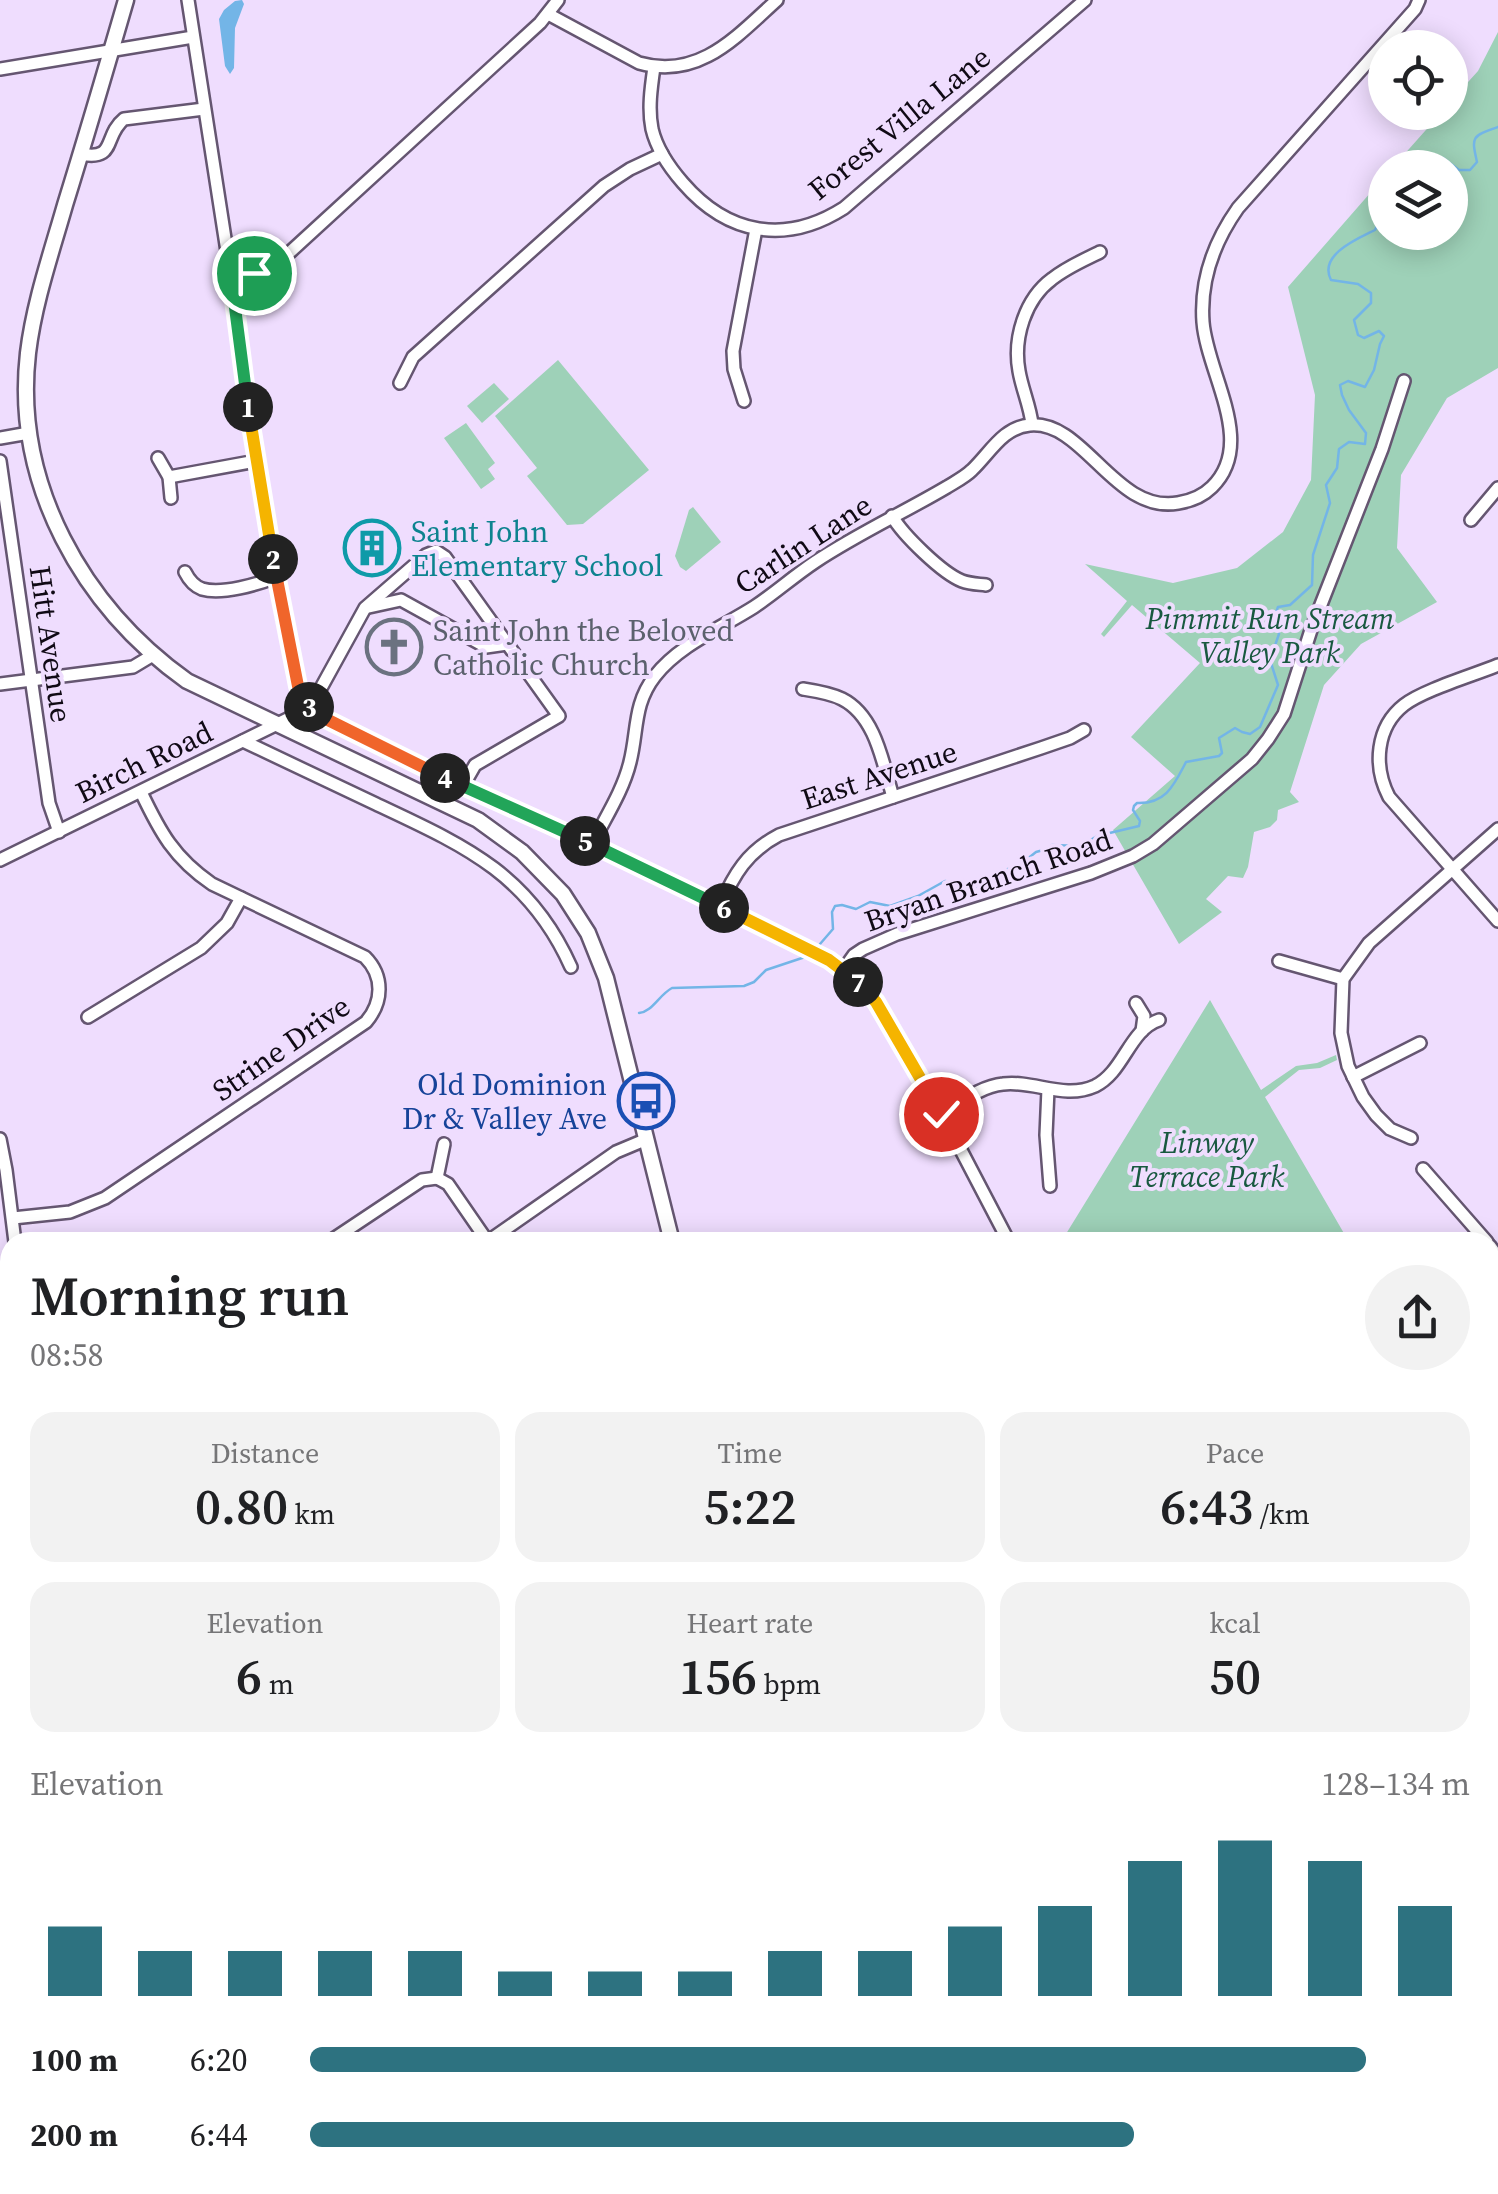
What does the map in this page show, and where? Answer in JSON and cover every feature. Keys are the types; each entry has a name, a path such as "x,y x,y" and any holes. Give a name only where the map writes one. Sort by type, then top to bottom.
{"main road":[{"path":"126,0 32,330 26,381 29,433 50,514 93,590 153,655 187,681 478,820 544,873 576,912 598,955 670,1232"}],"street":[{"path":"188,0 256,461 298,686 310,708 844,969 876,1002 1004,1232"},
{"path":"231,277 258,271 282,258 476,82 558,0"},
{"path":"548,14 639,63 654,67 685,65 717,51 777,0"},
{"name":"Forest Villa Lane","path":"654,67 651,124 662,154 686,187 732,222 756,229 796,229 844,208 1085,0"},
{"path":"1100,252 1054,277 1028,310 1021,328 1018,359 1032,424 1063,434 1133,494 1145,500 1184,503 1215,484 1228,463 1232,437 1203,324 1204,284 1217,242 1238,208 1419,0"},
{"path":"0,69 193,37"},
{"path":"81,154 102,154 116,126 124,119 204,109"},
{"path":"400,383 414,357 604,186 662,154"},
{"path":"744,401 734,369 734,352 756,229"},
{"name":"Bryan Branch Road","path":"844,969 854,955 896,934 1091,873 1133,856 1252,759 1284,714 1311,630 1382,449 1404,381"},
{"name":"Carlin Lane","path":"592,844 626,777 638,708 658,672 682,651 816,562 963,478 1000,438 1032,424"},
{"path":"0,438 29,433"},
{"path":"158,458 169,477 171,498"},
{"name":"Hitt Avenue","path":"0,460 49,802 59,832"},
{"path":"169,477 256,461"},
{"path":"1471,520 1498,488"},
{"path":"892,516 905,535 951,574 986,585"},
{"path":"310,708 365,608 426,555 436,551 445,556 559,716 475,765 463,786"},
{"path":"184,572 196,586 211,590 251,586 276,577"},
{"path":"365,608 400,600 486,647 508,644"},
{"path":"0,684 132,667 153,655"},
{"path":"1498,665 1406,704 1390,720 1380,746 1380,774 1389,797 1498,921"},
{"path":"803,688 844,699 864,717 893,797"},
{"name":"Birch Road","path":"0,860 310,708"},
{"name":"East Avenue","path":"720,906 742,863 779,835 1041,748 1084,730"},
{"path":"243,741 481,857 534,906 556,936 571,967"},
{"name":"Strine Drive","path":"13,1218 70,1212 106,1198 366,1022 377,1005 376,971 365,957 212,884 180,859 159,830 141,792"},
{"path":"1411,1138 1390,1129 1376,1115 1353,1077 1340,1033 1343,979 1370,943 1498,829"},
{"path":"88,1017 201,948 226,923 240,898"},
{"path":"1279,961 1343,979"},
{"path":"1136,1002 1144,1016 1142,1031"},
{"path":"941,1114 998,1084 1083,1090 1106,1080 1146,1026 1159,1020"},
{"path":"1353,1077 1420,1044"},
{"path":"1048,1089 1050,1186"},
{"path":"0,1138 14,1232"},
{"path":"502,1232 616,1152 647,1139"},
{"path":"436,1178 444,1144"},
{"path":"1424,1170 1478,1232"},
{"path":"344,1232 422,1180 436,1178 448,1184 481,1232"}],"green space":[{"name":"Pimmit Run Stream Valley Park","path":"1498,32 1498,368 1447,398 1401,475 1397,548 1437,602 1361,644 1324,685 1290,792 1299,802 1278,810 1277,820 1270,827 1254,832 1243,878 1228,876 1206,899 1222,912 1179,944 1113,830 1175,776 1131,737 1200,663 1132,605 1104,637 1101,634 1127,601 1085,564 1173,583 1237,568 1283,532 1311,480 1315,395 1288,287 1368,195 1368,250 1468,250 1468,150 1408,150 1426,130 1468,130 1468,82"},
{"path":"558,360 649,470 583,524 567,525 527,476 537,468 495,416"},
{"path":"494,383 509,399 482,423 467,406"},
{"path":"466,423 495,463 488,469 495,479 481,489 444,438"},
{"path":"693,507 721,542 686,571 675,556"},
{"name":"Linway Terrace Park","path":"1210,1000 1261,1090 1296,1066 1336,1055 1337,1060 1320,1068 1299,1070 1265,1097 1343,1232 1067,1232"}],"water":[{"path":"242,0 230,74 225,66 219,19 224,10"}],"waterway":[{"path":"1468,170 1477,162 1475,138 1498,127"},
{"path":"820,944 833,929 835,906 856,909 870,902 890,906 945,881 981,887 995,874 1052,845 1081,846 1097,836 1139,826 1134,806 1162,797 1186,762 1219,756 1219,738 1235,728 1250,734 1260,727 1278,685 1270,660 1279,634 1275,615 1278,607 1290,605 1312,585 1313,555 1330,503 1326,485 1337,468 1339,449 1349,442 1365,444 1366,433 1349,410 1340,385 1348,381 1365,387 1384,336 1379,331 1364,338 1358,335 1354,320 1371,303 1371,293 1358,284 1331,280 1328,271 1341,249 1368,234"},
{"path":"639,1013 648,1010 672,988 744,986 766,970 805,957"}],"place":[{"name":"Saint John Elementary School","path":"372,548"},
{"name":"Saint John the Beloved Catholic Church","path":"394,647"},
{"name":"Old Dominion Dr & Valley Ave","path":"646,1101"}],"route":[{"path":"254,273 231,277 244,380 283,617 298,686 313,712 844,969 876,1002 941,1114"}]}
